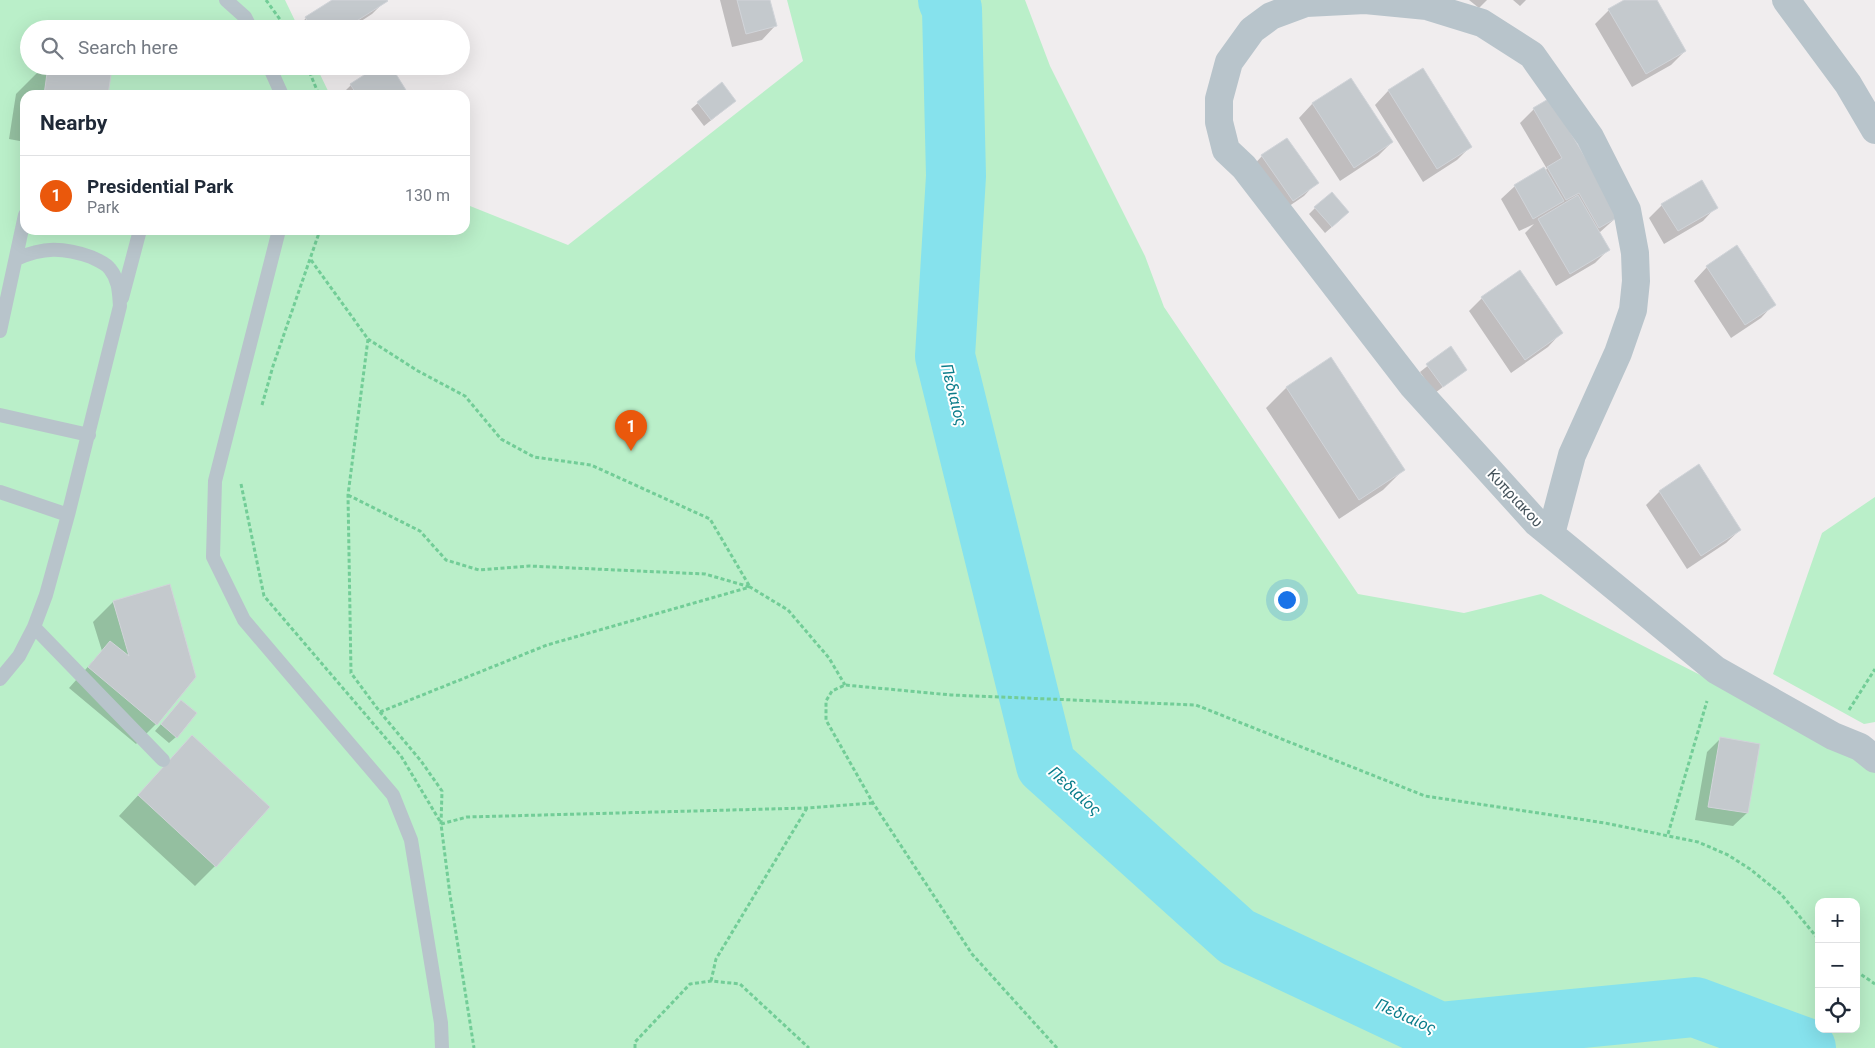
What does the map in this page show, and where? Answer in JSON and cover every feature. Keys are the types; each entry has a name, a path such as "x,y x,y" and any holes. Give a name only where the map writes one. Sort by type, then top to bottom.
{"street":[{"name":"Κυπριακου","path":"1551,534 1572,455 1618,353 1633,310 1636,281 1635,253 1627,210 1590,137 1532,55 1482,23 1427,6 1365,0 1306,3 1271,16 1252,30 1229,62 1219,99 1218,122 1226,150 1244,167 1412,385 1537,523 1716,670 1833,736 1870,751"},
{"path":"1786,0 1848,84 1875,130"}],"lane":[{"path":"226,0 246,20"},
{"path":"274,75 280,90"},
{"path":"0,331 21,235"},
{"path":"0,679 19,656 34,627 46,594 68,515 139,235"},
{"path":"278,235 214,481 213,557 244,620 393,795 412,840 441,1023 442,1048"},
{"path":"16,258 31,252 66,250 99,260 110,268 118,284 120,306"},
{"path":"0,415 88,435"},
{"path":"0,492 68,515"},
{"path":"34,627 163,760"}],"path":[{"path":"265,0 279,20"},
{"path":"310,75 316,90"},
{"path":"260,414 273,366 318,235"},
{"path":"311,260 368,339 418,372 466,396 501,439 534,457 591,465 710,518 750,587"},
{"path":"368,339 348,495 351,673 380,712 421,761 442,791 442,824 450,895 474,1048"},
{"path":"240,480 264,596 401,756 442,824"},
{"path":"348,495 420,531 446,560 479,570 529,566 705,574 750,587 788,610 830,658 845,685"},
{"path":"380,712 547,645 750,587"},
{"path":"1833,736 1875,669"},
{"path":"1668,834 1716,670"},
{"path":"1057,1048 972,954 873,803 826,720 826,701 832,691 845,685 951,695 1196,705 1425,796 1605,822 1668,834 1698,842 1728,855 1750,868 1781,894 1815,935"},
{"path":"442,824 467,817 807,808 873,803"},
{"path":"711,981 716,959 807,808"},
{"path":"1860,974 1875,984"},
{"path":"634,1048 635,1042 690,984 711,981 740,984 809,1048"}],"green space":[{"path":"0,0 285,0 295,20 20,20 20,75 320,75 328,90 20,90 20,235 470,235 470,206 568,245 803,61 787,0 1025,0 1050,66 1145,256 1164,307 1358,594 1464,613 1541,594 1824,738 1875,772 1875,1048 0,1048"},
{"path":"1875,497 1875,722 1864,724 1773,674 1822,533"}],"building":[{"path":"332,0 388,1 358,20 307,20 305,17"},
{"path":"737,0 770,0 777,26 746,34"},
{"path":"1624,0 1657,0 1686,51 1646,74 1608,9"},
{"path":"1423,68 1472,147 1437,169 1388,90"},
{"path":"47,75 111,75 109,90 45,90"},
{"path":"364,75 397,75 406,90 354,90 350,84"},
{"path":"1351,78 1393,142 1354,168 1312,103"},
{"path":"722,82 736,101 711,120 697,102"},
{"path":"1550,98 1620,216 1599,228 1579,193 1566,200 1547,167 1562,158 1533,108"},
{"path":"1287,138 1319,183 1293,201 1261,155"},
{"path":"1544,167 1564,201 1533,219 1514,185"},
{"path":"1702,180 1718,208 1678,231 1661,204"},
{"path":"1332,192 1349,212 1332,227 1314,207"},
{"path":"1578,195 1610,250 1570,274 1538,219"},
{"path":"1737,245 1776,305 1745,325 1706,266"},
{"path":"1520,270 1563,333 1525,360 1481,297"},
{"path":"1451,346 1467,370 1443,387 1426,364"},
{"path":"1331,357 1405,470 1359,500 1286,387"},
{"path":"1699,464 1741,530 1701,556 1659,491"},
{"path":"170,584 196,677 157,725 88,667 110,641 129,656 113,601"},
{"path":"181,700 197,713 177,738 161,724"},
{"path":"192,735 270,807 216,867 138,795"},
{"path":"1720,737 1760,744 1748,813 1708,807"}],"waterway":[{"name":"Πεδιαίος","path":"948,0 952,9 956,176 945,356 1046,765 1237,937 1439,1032 1695,1007 1806,1048"}],"place":[{"name":"Presidential Park","path":"631,451"}]}
